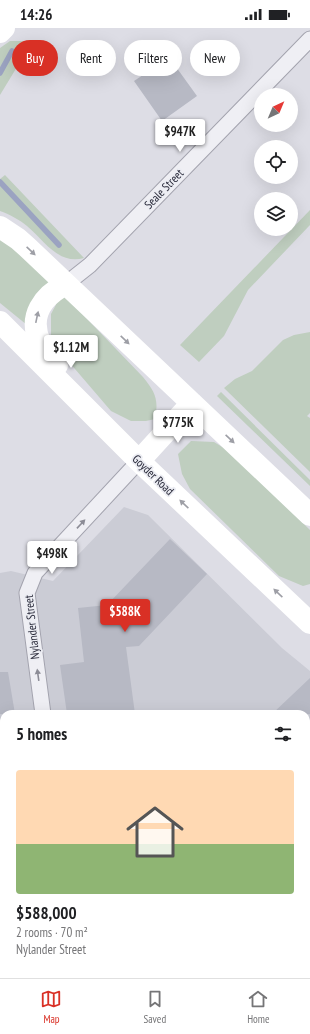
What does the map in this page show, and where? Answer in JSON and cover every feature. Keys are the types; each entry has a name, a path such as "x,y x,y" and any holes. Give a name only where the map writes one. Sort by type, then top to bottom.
{"street":[{"path":"0,32 4,28"},
{"name":"Seale Street","path":"66,284 90,265 310,39"},
{"path":"0,227 18,239 310,515"},
{"path":"66,284 53,292 41,305 37,314 36,324 40,341 47,353 118,440"},
{"name":"Goyder Road","path":"1,323 139,461 309,620"},
{"path":"139,461 192,404"},
{"name":"Nylander Street","path":"42,710 27,593 35,573 139,461"}],"shaded area":[{"path":"124,507 148,515 282,648 310,671 310,710 0,710 0,573 11,571 53,581"}],"green space":[{"path":"12,41 12,75 0,95 0,48"},
{"path":"5,175 84,258 75,259 59,255 24,224 14,217 0,211 0,179"},
{"path":"310,210 310,225 248,290 224,336 199,362 180,345 285,236 298,236 298,222"},
{"path":"0,233 53,279 27,325 0,303"},
{"path":"65,296 147,382 155,396 155,419 146,421 131,421 111,411 63,355 51,335 51,314 59,299"},
{"path":"310,332 310,413 307,416 310,418 310,472 224,388 235,379 252,371 283,340 294,335"},
{"path":"221,392 310,480 310,486 217,396"},
{"path":"191,441 214,442 229,451 310,530 310,584 303,586 279,576 190,489 182,474 178,454"}],"building":[{"path":"182,75 197,96 162,121 134,81 142,76"},
{"path":"170,539 207,574 139,646 126,647 134,710 66,710 60,665 84,662 78,608 107,605"},
{"path":"0,672 8,672 14,710 0,710"},
{"path":"310,678 310,710 276,710"}],"waterway":[{"path":"0,73 12,51"},
{"path":"0,182 59,245"}]}
